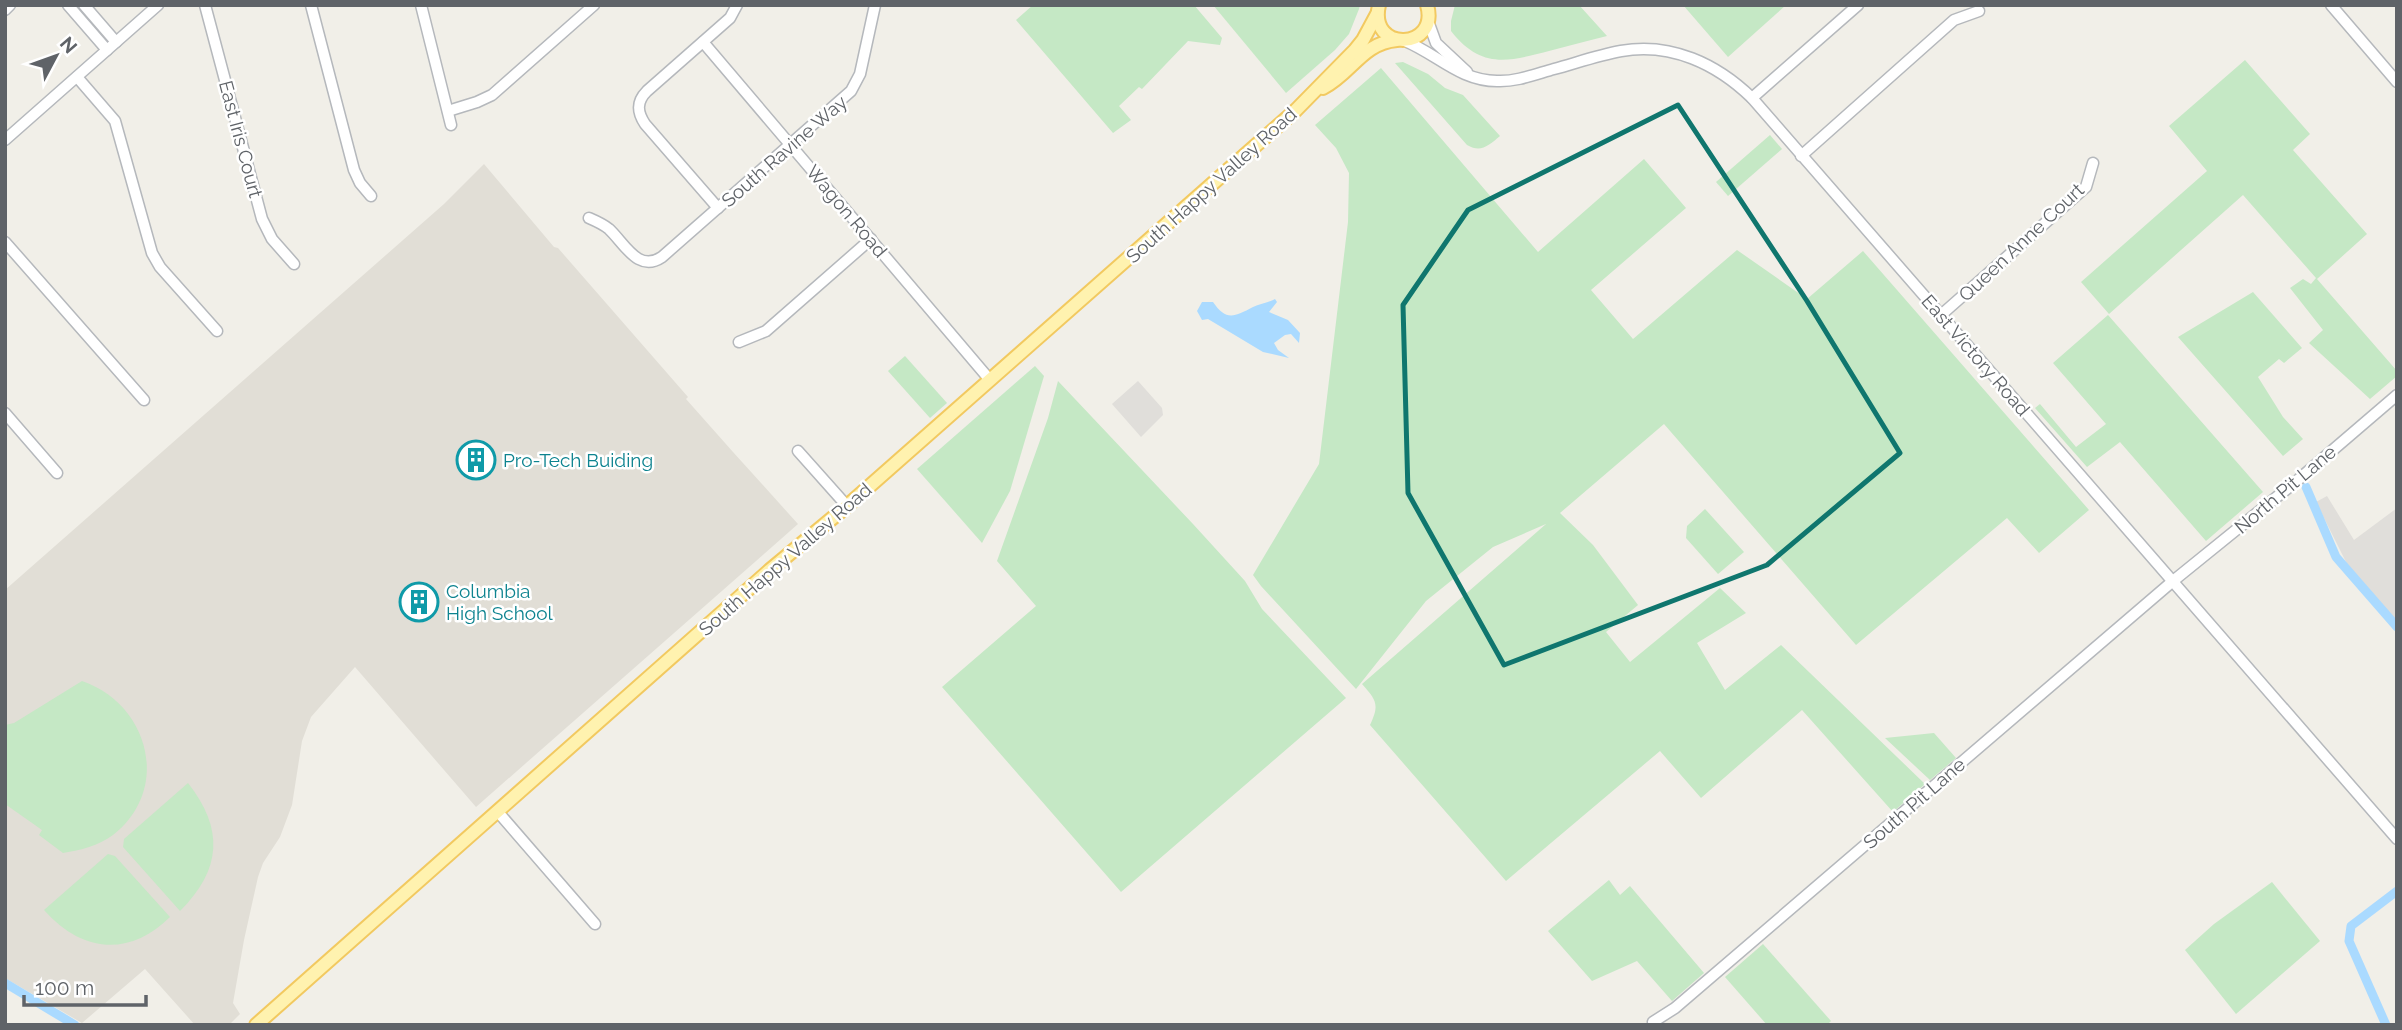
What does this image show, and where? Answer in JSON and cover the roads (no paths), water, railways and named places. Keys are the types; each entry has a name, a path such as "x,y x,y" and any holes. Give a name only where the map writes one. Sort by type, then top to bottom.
{"main road":[{"path":"1378,8 1382,30 1401,40"},
{"path":"1314,94 1363,40 1378,8"},
{"path":"1314,94 1346,73 1371,46 1421,33 1429,11"},
{"name":"South Happy Valley Road","path":"256,1025 1314,94"}],"street":[{"path":"5,10 10,5"},
{"path":"68,5 107,50"},
{"path":"84,5 116,42"},
{"path":"5,140 158,5"},
{"name":"East Iris Court","path":"205,5 262,219 272,239 294,264"},
{"path":"311,5 354,170 360,184 371,196"},
{"path":"421,5 451,125"},
{"path":"448,111 477,103 492,95 594,5"},
{"path":"718,208 645,124 638,106 640,98 730,18 737,5"},
{"name":"South Ravine Way","path":"589,218 608,228 633,256 646,263 655,262 662,257 851,91 857,83 875,5"},
{"path":"1752,98 1858,5"},
{"path":"2330,5 2397,82"},
{"path":"1429,11 1436,43 1469,75"},
{"path":"1801,156 1954,20 1979,11"},
{"name":"East Victory Road","path":"1401,40 1428,51 1460,74 1482,80 1508,80 1622,51 1662,51 1703,62 1737,83 2397,839"},
{"name":"Wagon Road","path":"703,42 990,380"},
{"path":"77,77 115,121 152,253 160,267 217,331"},
{"name":"Queen Anne Court","path":"1941,315 2086,187 2093,163"},
{"path":"739,342 766,331 871,239"},
{"path":"5,242 144,400"},
{"name":"North Pit Lane","path":"2173,582 2397,396"},
{"path":"5,414 57,473"},
{"path":"798,451 847,506"},
{"name":"South Pit Lane","path":"1653,1022 1675,1008 2173,582"},
{"path":"498,812 595,924"}],"water":[{"path":"1275,299 1277,302 1269,312 1288,320 1300,333 1299,343 1291,334 1274,343 1278,350 1289,358 1263,352 1208,319 1202,320 1197,311 1202,302 1213,302 1226,315 1235,315"}],"waterway":[{"path":"2306,487 2336,557 2397,627"},
{"path":"2386,1025 2349,941 2351,926 2397,891"},
{"path":"5,983 75,1025"}],"place":[{"name":"Pro-Tech Buiding","path":"476,460"},
{"name":"Columbia High School","path":"419,602"}]}
